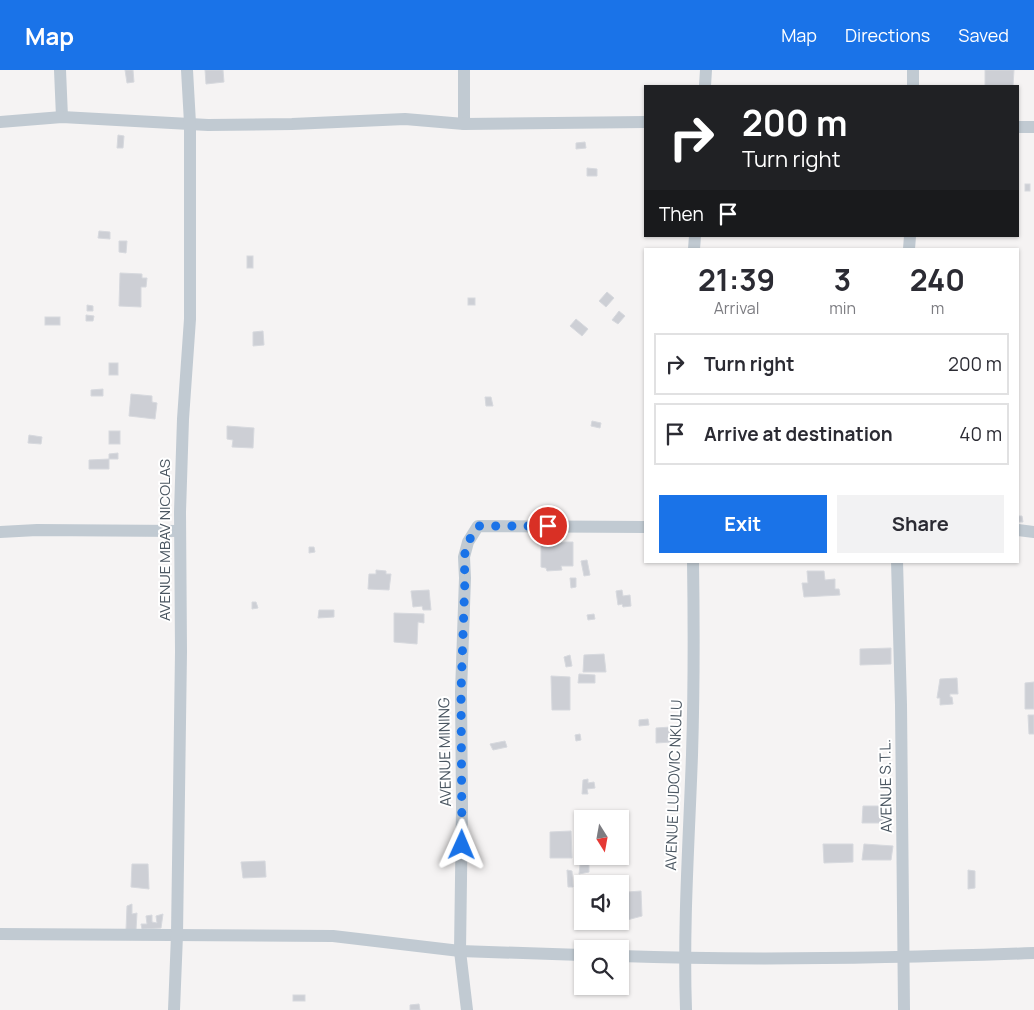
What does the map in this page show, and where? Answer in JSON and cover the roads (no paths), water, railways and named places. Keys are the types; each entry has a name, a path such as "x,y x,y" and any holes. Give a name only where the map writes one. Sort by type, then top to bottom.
{"street":[{"path":"60,70 62,117"},
{"name":"AVENUE MBAV NICOLAS","path":"174,1010 177,935 181,652 180,531 183,419 190,319 190,123 187,70"},
{"path":"464,70 464,124"},
{"path":"705,85 706,70"},
{"path":"913,70 913,85"},
{"path":"0,122 62,117 208,125 292,124 404,119 464,124 644,122"},
{"path":"1019,127 1034,127"},
{"name":"AVENUE MINING","path":"467,1010 460,951 461,692 464,557 468,542 478,526 644,527"},
{"path":"0,532 37,530 180,531"},
{"path":"1019,530 1034,532"},
{"name":"AVENUE LUDOVIC NKULU","path":"686,1010 684,958 692,743 693,563"},
{"name":"AVENUE S.T.L.","path":"896,563 901,705 904,1010"},
{"path":"0,934 333,936 460,951 574,955"},
{"path":"629,956 904,958 1034,953"}]}
